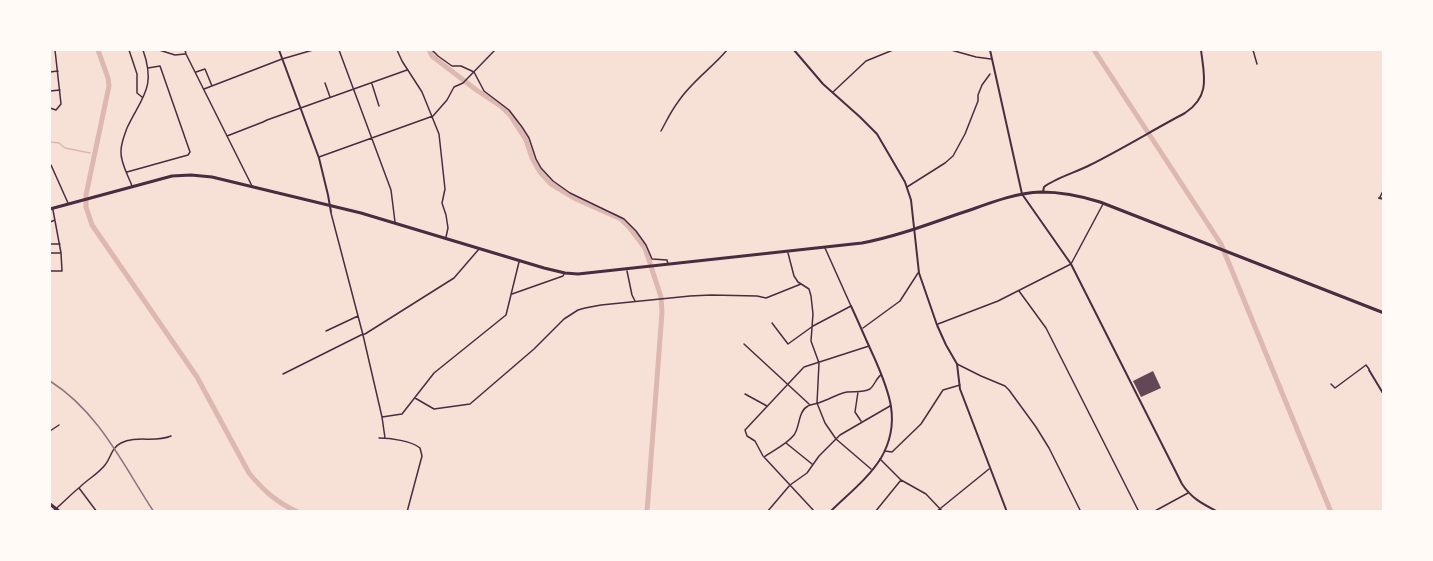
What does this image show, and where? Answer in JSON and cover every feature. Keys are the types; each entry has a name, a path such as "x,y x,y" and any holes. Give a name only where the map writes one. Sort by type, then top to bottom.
{"main road":[{"path":"51,208 172,176 221,178 395,223 564,273 590,273 862,243 883,239 992,202 1022,194 1043,192 1079,196 1104,204 1383,313"},
{"path":"50,504 60,512"}],"street":[{"path":"50,108 56,110 61,104 55,50"},
{"path":"129,50 137,74 137,93 143,98"},
{"path":"132,186 120,149 122,139 148,89 148,68 143,50"},
{"path":"159,50 175,55 186,54"},
{"path":"185,50 253,186"},
{"path":"279,50 319,158 363,335 385,438"},
{"path":"203,90 282,59 313,50"},
{"path":"339,50 391,190 395,223"},
{"path":"397,50 422,92 441,139 445,189 442,203 448,228 447,236 444,237"},
{"path":"432,50 452,66 461,66 474,72 483,91 509,110 529,138 536,159 547,176 570,193 624,219 646,245 652,259 667,260 668,265"},
{"path":"319,158 433,116 447,100 454,87 464,83 495,50"},
{"path":"661,131 678,101 727,50"},
{"path":"794,50 823,84 877,134 907,187 911,200 919,273 937,325 957,364 960,389 1007,512"},
{"path":"832,92 866,61 893,50"},
{"path":"951,50 992,59"},
{"path":"990,50 1022,194 1071,264 1182,484 1199,503 1218,512"},
{"path":"1043,192 1044,187 1048,184 1084,168 1189,110 1200,99 1205,81 1201,50"},
{"path":"1253,50 1257,64"},
{"path":"127,172 188,155 190,152 160,66 148,68"},
{"path":"195,73 205,69 212,86"},
{"path":"227,136 408,70"},
{"path":"50,72 58,71"},
{"path":"907,187 953,156 965,134 982,85 990,74"},
{"path":"325,83 331,98"},
{"path":"371,83 380,106"},
{"path":"50,91 60,90"},
{"path":"51,165 68,203"},
{"path":"1381,199 1383,189"},
{"path":"937,325 998,301 1071,264 1104,204"},
{"path":"50,271 62,271 62,253 56,220 51,208"},
{"path":"50,222 56,220"},
{"path":"50,244 60,244"},
{"path":"283,374 378,327 454,278 480,248"},
{"path":"824,248 869,346 891,405 891,428 885,451 872,470 830,512"},
{"path":"788,252 794,276 809,289 813,306 812,345 819,363 817,403 825,423 836,439 872,470"},
{"path":"50,253 62,253"},
{"path":"382,417 402,414 434,373 506,315 520,261"},
{"path":"627,269 632,295 636,301"},
{"path":"512,294 562,276 564,273"},
{"path":"861,329 900,301 919,273"},
{"path":"415,398 434,409 470,404 534,349 564,319 578,310 636,301 711,295 766,298 801,284"},
{"path":"1019,291 1046,328 1138,512"},
{"path":"772,323 788,344 813,326 851,306"},
{"path":"326,331 358,316"},
{"path":"744,344 809,405"},
{"path":"815,512 764,457 755,441 747,436 745,430 804,367 869,346"},
{"path":"957,364 1009,390 1049,448 1081,512"},
{"path":"1331,384 1335,388 1366,365 1383,395"},
{"path":"764,457 786,443 796,432 804,410 809,405 838,394 871,388 881,375"},
{"path":"885,451 892,452 921,424 944,390 960,385"},
{"path":"858,392 855,412 861,422"},
{"path":"745,394 768,407"},
{"path":"766,512 790,485 807,473 819,456 840,435 891,405"},
{"path":"50,430 59,425"},
{"path":"52,512 107,463 114,448 121,443 132,440 164,439 171,436"},
{"path":"379,438 415,444 422,451 407,512"},
{"path":"786,443 813,464"},
{"path":"880,459 901,480 926,494 943,512"},
{"path":"936,512 991,468"},
{"path":"875,512 901,480"},
{"path":"79,488 97,512"},
{"path":"1153,512 1188,493"}],"building":[{"path":"1153,371 1161,388 1141,397 1133,381"}],"waterway":[{"path":"98,50 109,86 86,195 86,207 92,225 197,377 249,473 271,496 298,512"},
{"path":"429,50 432,56 510,115 526,140 540,172 551,184 576,199 621,219 645,248 661,297 662,312 647,512"},
{"path":"1094,50 1221,244 1331,512"},
{"path":"50,142 59,143 65,148 90,153"}],"railway":[{"path":"50,381 83,408 109,440 154,512"}]}
